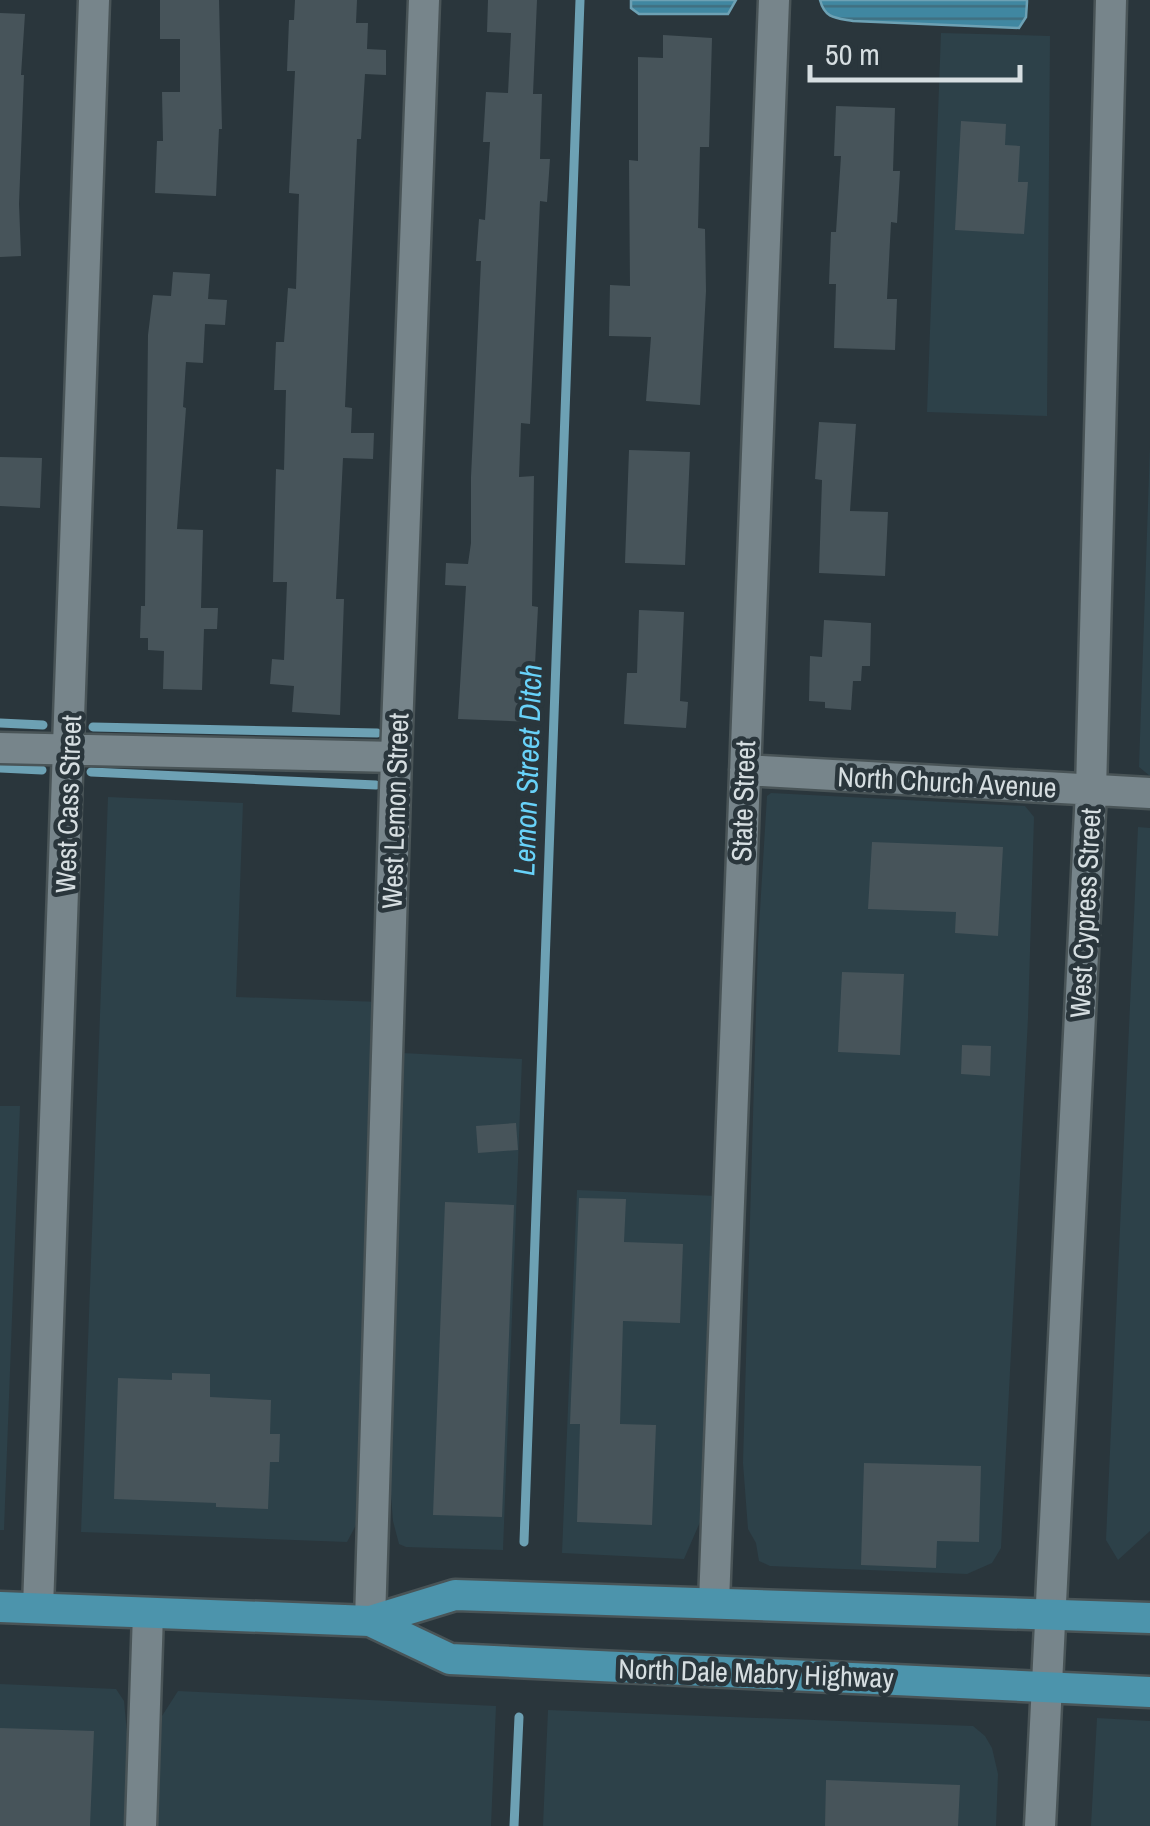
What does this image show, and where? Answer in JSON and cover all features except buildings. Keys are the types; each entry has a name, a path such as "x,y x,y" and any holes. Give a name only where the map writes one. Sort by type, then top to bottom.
{"main road":[{"name":"North Dale Mabry Highway","path":"0,1607 370,1621 455,1595 1150,1618"},
{"name":"North Dale Mabry Highway","path":"370,1621 450,1659 1150,1692"}],"street":[{"name":"West Cass Street","path":"38,1608 94,0"},
{"name":"West Lemon Street","path":"370,1621 424,0"},
{"name":"State Street","path":"714,1603 774,0"},
{"name":"West Cypress Street","path":"1040,1826 1091,791 1111,0"},
{"path":"0,748 396,757"},
{"name":"North Church Avenue","path":"744,770 1150,793"},
{"path":"140,1826 148,1612"}],"shaded area":[{"path":"941,33 1050,36 1047,416 927,412"},
{"path":"1150,446 1150,776 1139,767"},
{"path":"771,793 1025,806 1034,817 1028,1018 1001,1548 992,1563 967,1574 770,1566 759,1561 756,1543 748,1529 743,1463 758,943 767,796"},
{"path":"108,797 243,803 236,997 381,1002 361,1501 356,1525 347,1542 81,1532"},
{"path":"1138,827 1150,828 1150,1531 1118,1560 1106,1540"},
{"path":"402,1053 522,1059 503,1550 406,1547 399,1544 393,1521 389,1470"},
{"path":"0,1106 20,1106 4,1530 0,1530"},
{"path":"577,1190 717,1196 700,1522 684,1559 562,1553"},
{"path":"0,1684 116,1689 124,1701 130,1765 128,1826 0,1826"},
{"path":"178,1691 496,1706 491,1826 155,1826 162,1716"},
{"path":"548,1710 973,1726 992,1748 998,1774 996,1826 543,1826"},
{"path":"1097,1718 1150,1721 1150,1826 1091,1826"}],"water":[{"path":"631,0 736,0 728,14 639,14 631,8"},
{"path":"820,0 1027,2 1026,17 1019,28 853,21 828,14"}],"waterway":[{"name":"Lemon Street Ditch","path":"524,1542 580,0"},
{"path":"0,723 43,725"},
{"path":"93,727 377,733"},
{"path":"0,768 42,770"},
{"path":"91,772 376,785"},
{"path":"514,1826 519,1717"}]}
